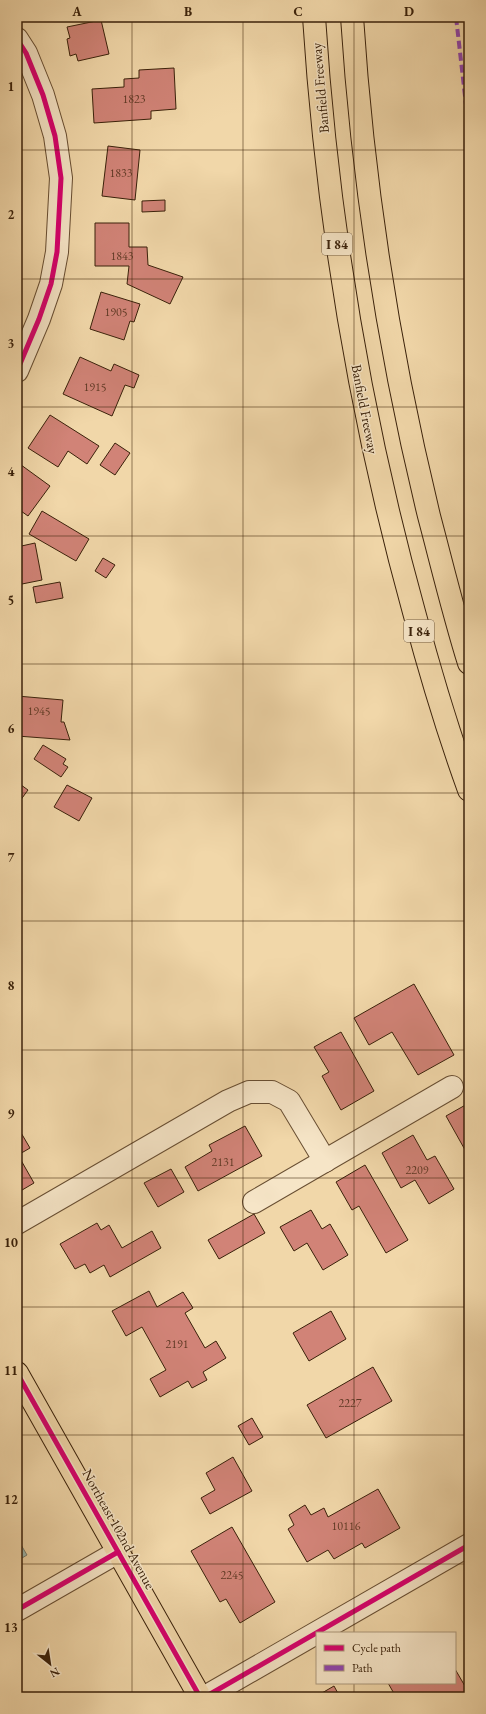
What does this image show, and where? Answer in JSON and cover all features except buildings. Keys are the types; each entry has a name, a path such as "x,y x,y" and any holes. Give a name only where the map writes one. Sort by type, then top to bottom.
{"main road":[{"name":"Banfield Freeway","path":"314,17 327,171 340,269 376,461 402,572 429,666 469,790"},
{"path":"352,17 365,167 379,271 416,460 441,561 469,663"},
{"name":"Northeast 102nd Avenue","path":"17,1373 200,1697"}],"street":[{"path":"17,39 26,53 43,95 55,136 61,178 57,252 51,284 39,319 17,371"},
{"path":"254,1202 452,1087"},
{"path":"17,1223 228,1101 249,1092 272,1092 289,1101 325,1161"},
{"path":"319,1632 469,1546"},
{"path":"17,1610 118,1552"},
{"path":"205,1697 316,1634"}],"water":[{"path":"17,1538 27,1555 17,1561"}],"marked path":[{"path":"456,17 469,131"}],"cycle path":[{"path":"17,39 26,53 43,95 55,136 61,178 57,252 51,284 39,319 17,371"},
{"path":"17,1373 200,1697"},
{"path":"318,1632 469,1545"},
{"path":"17,1610 118,1552"},
{"path":"205,1697 316,1633"}]}
